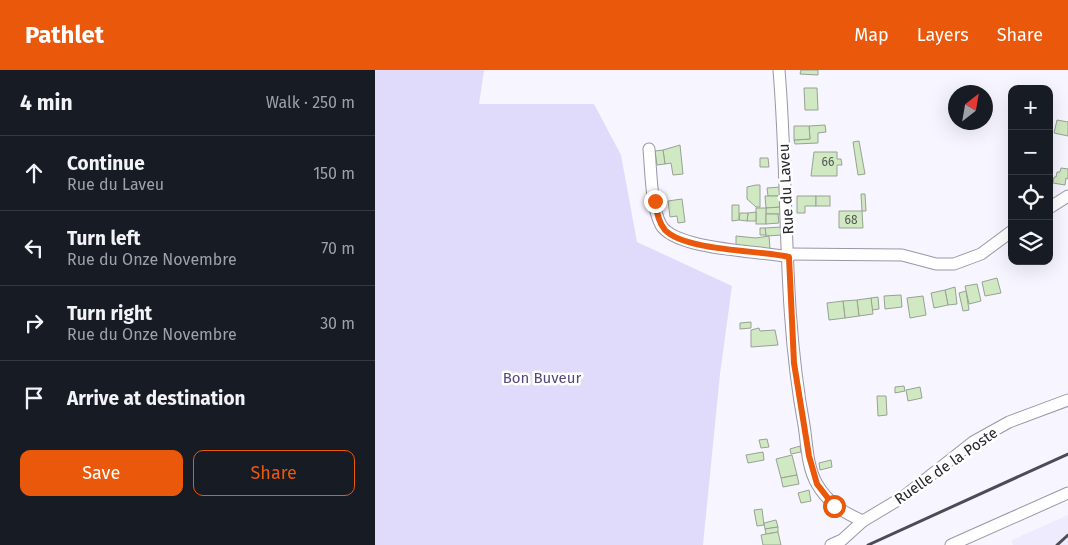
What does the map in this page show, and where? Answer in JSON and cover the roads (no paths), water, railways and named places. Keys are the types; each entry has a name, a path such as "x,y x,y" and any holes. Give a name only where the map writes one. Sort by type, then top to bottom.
{"street":[{"name":"Rue du Laveu","path":"779,70 794,363 813,475 824,495 834,506 863,521"},
{"path":"649,149 658,217 668,233 682,240 704,246 789,256 902,255 936,264 954,264 975,258 1008,234"},
{"path":"1053,205 1068,196"},
{"name":"Ruelle de la Poste","path":"831,545 842,540 863,521 903,497 973,442 1009,422 1068,400"},
{"path":"951,545 1068,493"}],"railway":[{"path":"868,545 1068,454"},
{"path":"1057,545 1068,535"}],"park label":[{"name":"Bon Buveur","path":"542,378"}]}
